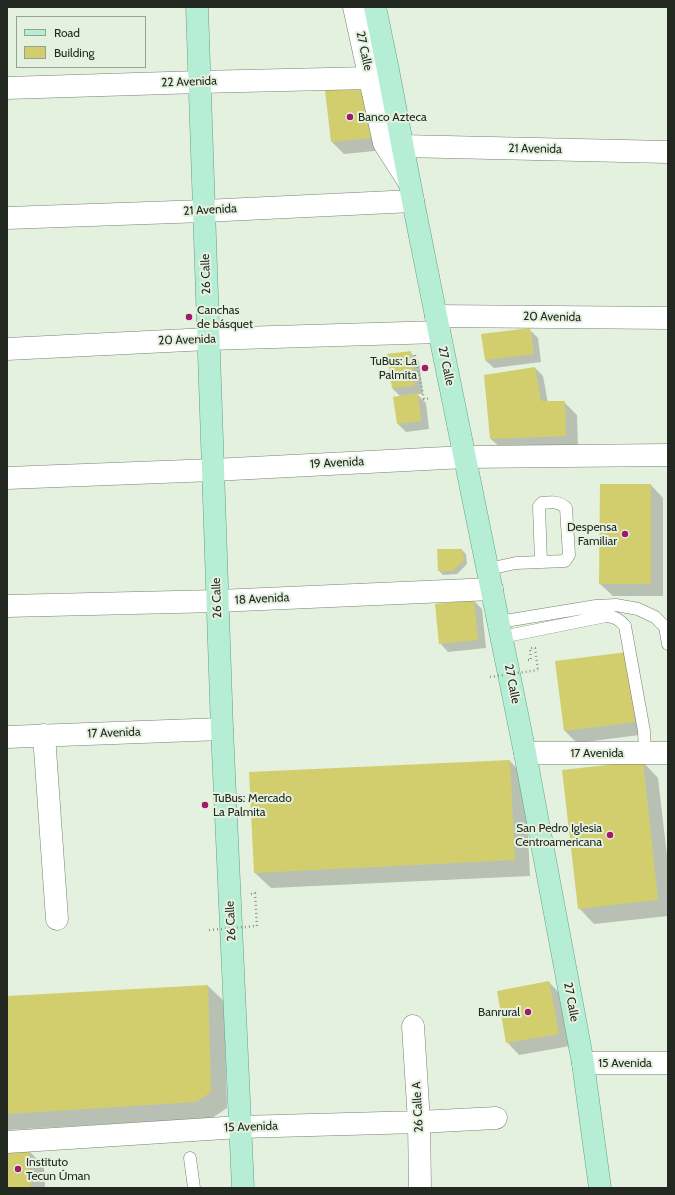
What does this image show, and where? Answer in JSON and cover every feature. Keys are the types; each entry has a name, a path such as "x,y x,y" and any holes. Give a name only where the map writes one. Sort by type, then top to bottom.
{"main road":[{"name":"26 Calle","path":"197,7 222,729 243,1188"},
{"name":"27 Calle","path":"375,7 525,753 583,1063 600,1188"}],"street":[{"name":"27 Calle","path":"354,7 384,143 411,191"},
{"name":"22 Avenida","path":"7,88 370,78"},
{"name":"21 Avenida","path":"402,146 668,152"},
{"name":"21 Avenida","path":"7,218 204,211 411,191"},
{"name":"20 Avenida","path":"7,349 208,339 411,333 438,324 668,318"},
{"name":"19 Avenida","path":"7,478 213,470 465,457 668,455"},
{"name":"18 Avenida","path":"7,606 218,601 490,579"},
{"name":"17 Avenida","path":"7,737 222,729"},
{"path":"44,735 57,919"},
{"name":"17 Avenida","path":"525,753 668,753"},
{"name":"26 Calle A","path":"412,1026 419,1122 420,1188"},
{"name":"15 Avenida","path":"583,1063 668,1063"},
{"name":"15 Avenida","path":"7,1142 240,1127 419,1122 496,1118"}],"lane":[{"path":"490,579 516,563 541,562 565,561 569,555 566,508 562,504 556,502 542,503 539,506 541,562"},
{"path":"501,630 596,606 616,605 638,609 655,616 665,627 668,644"},
{"path":"501,630 606,616 615,617 620,621 625,626 644,731 645,753"},
{"path":"190,1158 194,1188"}],"path":[{"path":"411,333 424,399 434,398"},
{"path":"490,677 538,670 535,648 530,648 531,660"},
{"path":"209,930 257,926 255,893"}],"building":[{"name":"Banco Azteca","path":"355,86 369,97 373,138 331,142 325,90"},
{"path":"530,328 534,354 485,360 481,334"},
{"path":"411,351 415,386 392,388 387,354"},
{"path":"535,367 541,401 565,401 566,436 490,439 484,375"},
{"path":"418,393 421,421 397,424 393,397"},
{"name":"Despensa Familiar","path":"600,484 651,484 651,584 599,584"},
{"path":"437,549 462,549 464,560 453,571 438,571"},
{"path":"474,600 478,640 439,644 435,604"},
{"path":"627,652 635,722 564,731 555,661"},
{"path":"510,760 515,860 254,873 249,772"},
{"name":"San Pedro Iglesia Centroamericana","path":"643,761 658,900 578,909 562,770"},
{"name":"Banrural","path":"549,981 559,1034 506,1043 497,991"},
{"path":"208,985 211,1092 196,1102 7,1114 7,996"},
{"name":"Instituto Tecun Úman","path":"29,1149 31,1188 7,1188 7,1150"}],"place":[{"name":"Banco Azteca","path":"350,117"},
{"name":"Canchas de básquet","path":"189,317"},
{"name":"TuBus: La Palmita","path":"425,368"},
{"name":"Despensa Familiar","path":"625,534"},
{"name":"TuBus: Mercado La Palmita","path":"205,805"},
{"name":"San Pedro Iglesia Centroamericana","path":"610,835"},
{"name":"Banrural","path":"528,1012"},
{"name":"Instituto Tecun Úman","path":"18,1169"}]}
